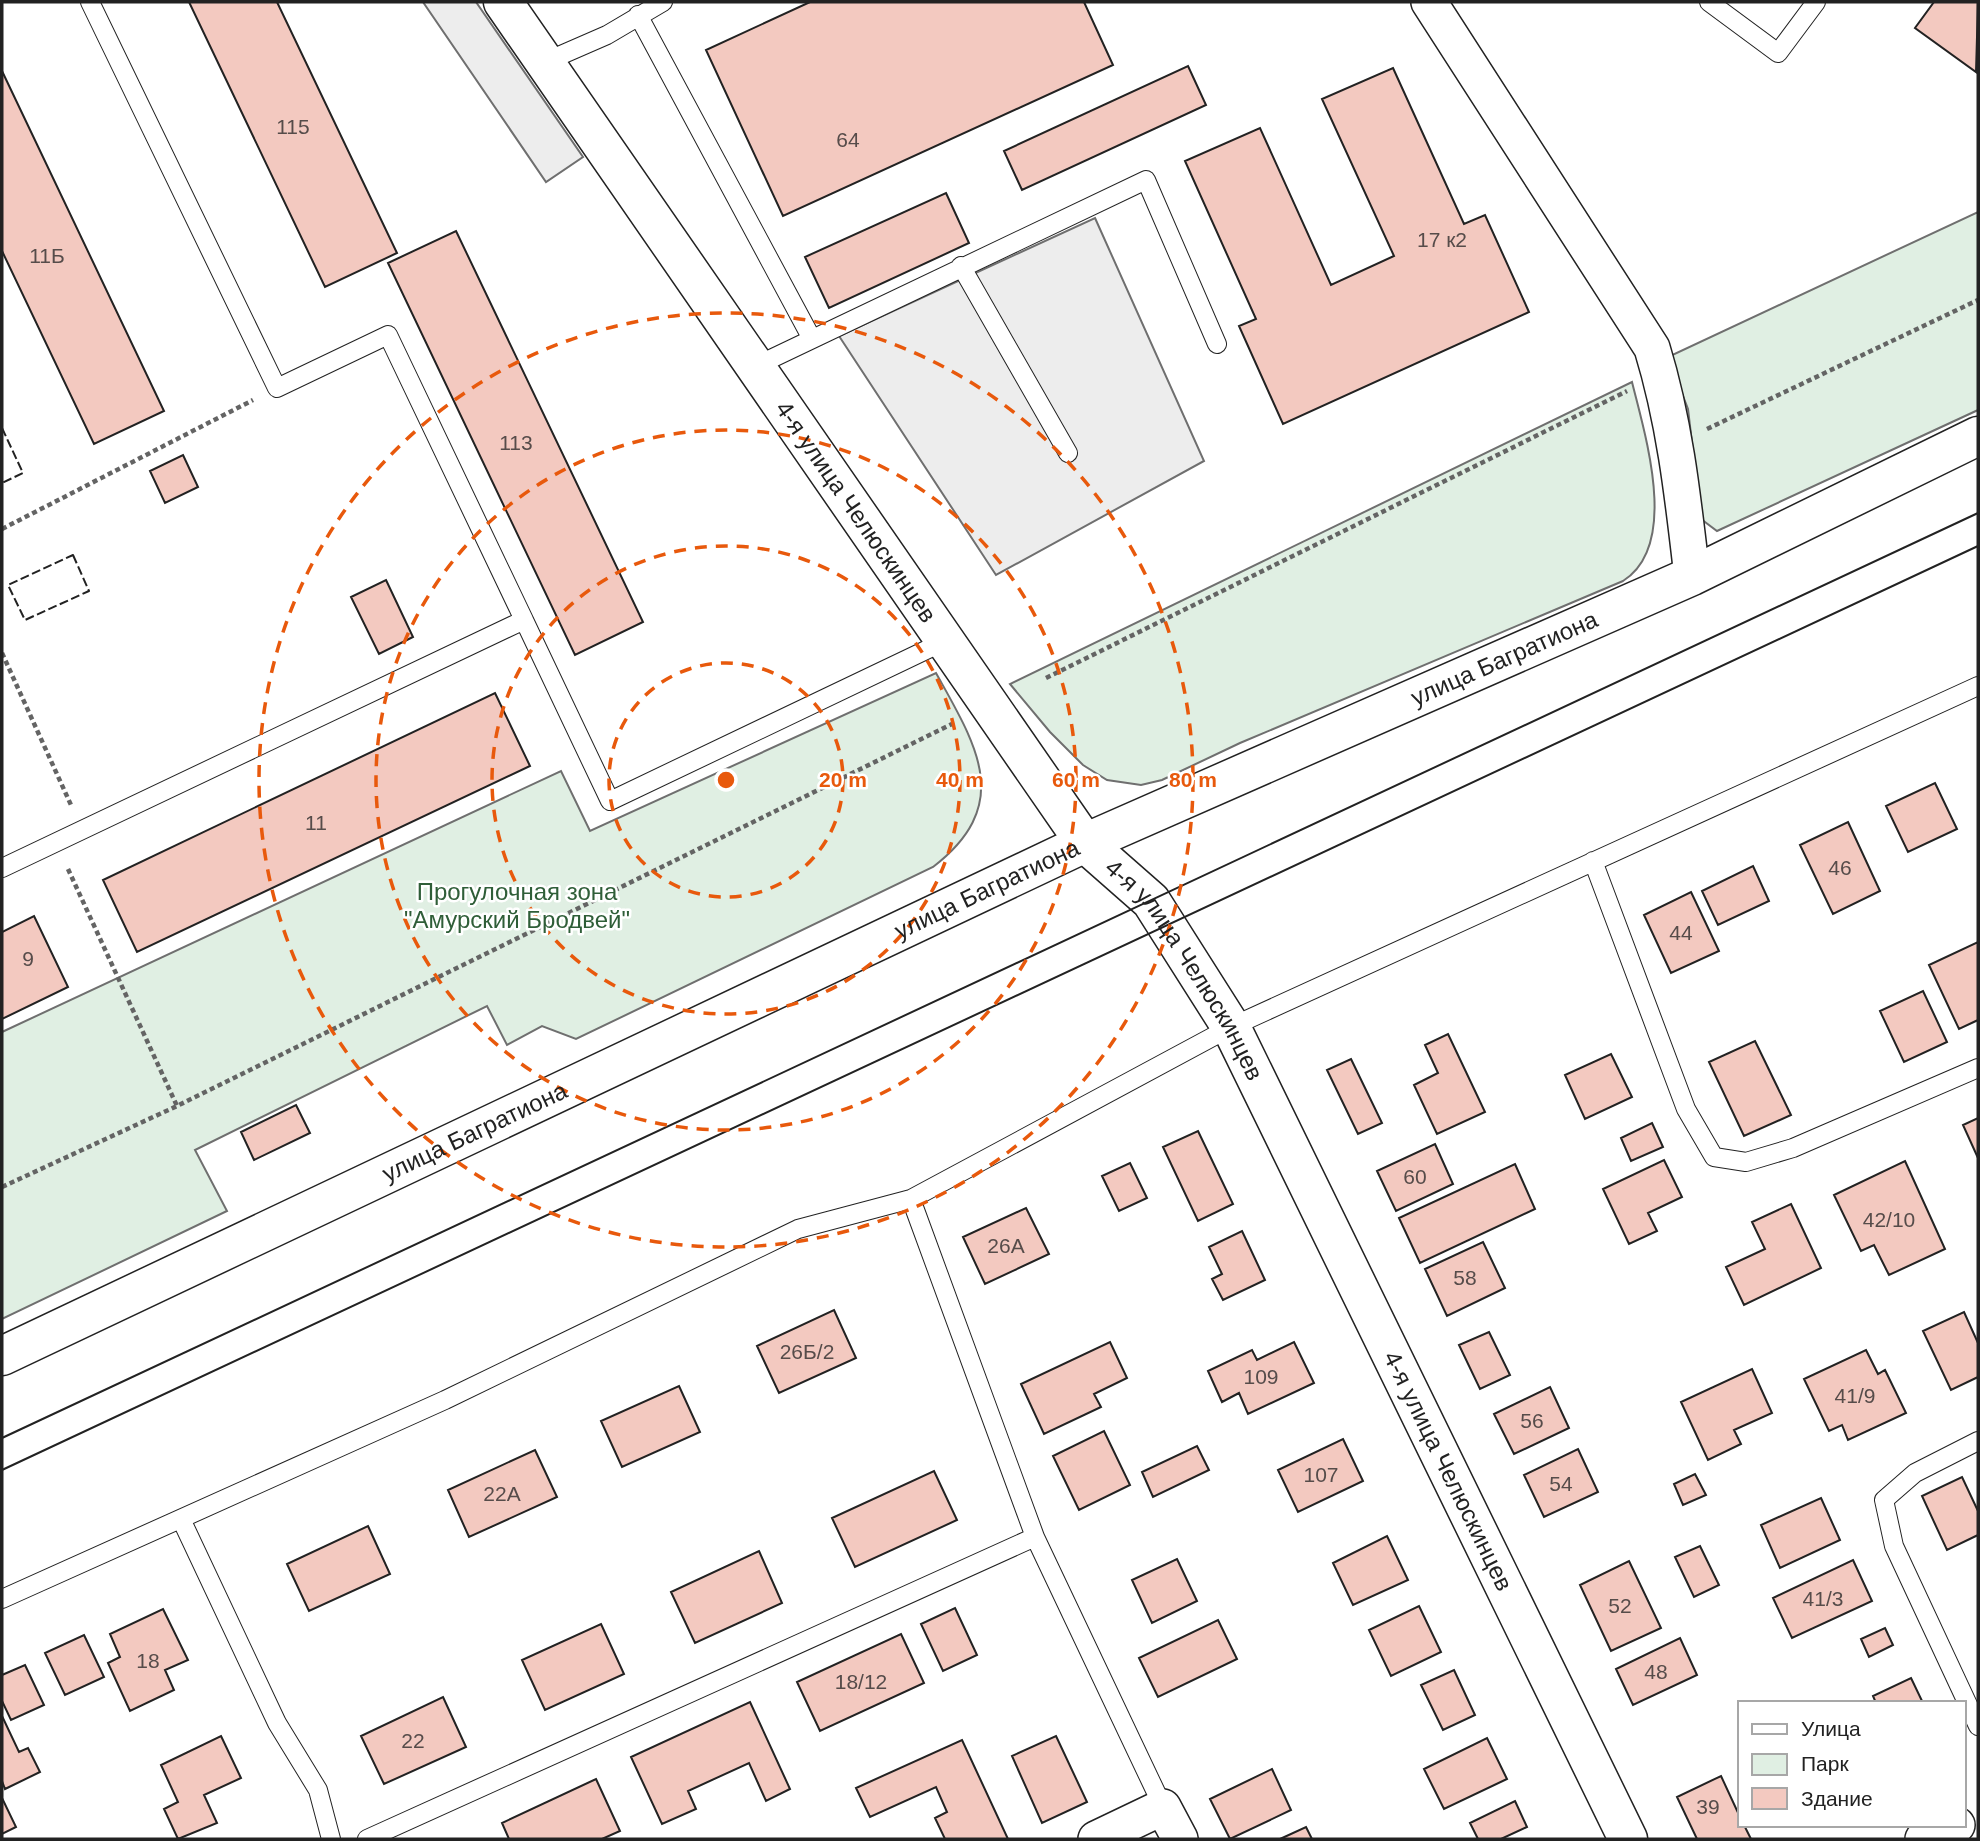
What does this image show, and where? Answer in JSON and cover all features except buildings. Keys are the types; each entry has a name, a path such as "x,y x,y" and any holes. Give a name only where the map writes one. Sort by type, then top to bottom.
{"main road":[{"name":"4-я улица Челюскинцев","path":"503,2 1085,843 1151,901 1169,924 1231,1027 1628,1839"},
{"name":"улица Багратиона","path":"2,1356 1085,843 1692,576 1978,436"}],"street":[{"path":"1429,2 1652,348 1668,401 1676,442 1692,576"},
{"path":"1096,1839 1163,1807 1180,1839"},
{"path":"1923,1839 1952,1827"}],"lane":[{"path":"90,2 277,388 388,335 610,801 945,641"},
{"path":"545,62 607,35 663,2"},
{"path":"1709,2 1778,53 1816,2"},
{"path":"638,15 812,340"},
{"path":"756,366 1146,180 1217,344"},
{"path":"961,266 1068,453"},
{"path":"2,868 524,620"},
{"path":"2,1599 445,1400 798,1229 911,1199 1231,1027 1978,687"},
{"path":"1593,861 1686,1109 1714,1157 1746,1163 1793,1148 1978,1068"},
{"path":"911,1199 1035,1537 1163,1807"},
{"path":"1978,1441 1915,1473 1884,1500 1894,1546 1978,1726"},
{"path":"181,1519 276,1723 318,1790 331,1839"},
{"path":"367,1839 1035,1537"}],"path":[{"path":"1706,429 1978,300"},
{"path":"2,529 277,388"},
{"path":"1046,678 1631,389"},
{"path":"2,653 82,830"},
{"path":"2,1188 177,1107 960,720"},
{"path":"56,842 177,1107"}],"green space":[{"path":"1978,212 1978,410 1717,531 1701,519 1688,409 1668,357"},
{"path":"1632,382 1650,459 1654,516 1650,542 1640,564 1623,581 1240,743 1162,780 1141,785 1107,780 1083,765 1050,732 1010,684"},
{"name":"Прогулочная зона \"Амурский Бродвей\"","path":"936,673 974,749 980,773 981,797 974,820 958,844 933,867 576,1039 542,1026 507,1045 487,1006 195,1150 227,1211 2,1319 2,1032 561,771 590,831"}],"shaded area":[{"path":"423,2 476,2 583,157 546,182"},
{"path":"1095,218 1204,461 996,575 839,336"}],"tram line":[{"path":"2,1438 1978,513"},
{"path":"2,1470 1978,546"}],"fence":[{"path":"2,428 23,473 2,483"},
{"path":"73,555 89,591 25,620 8,585 73,555"}]}
